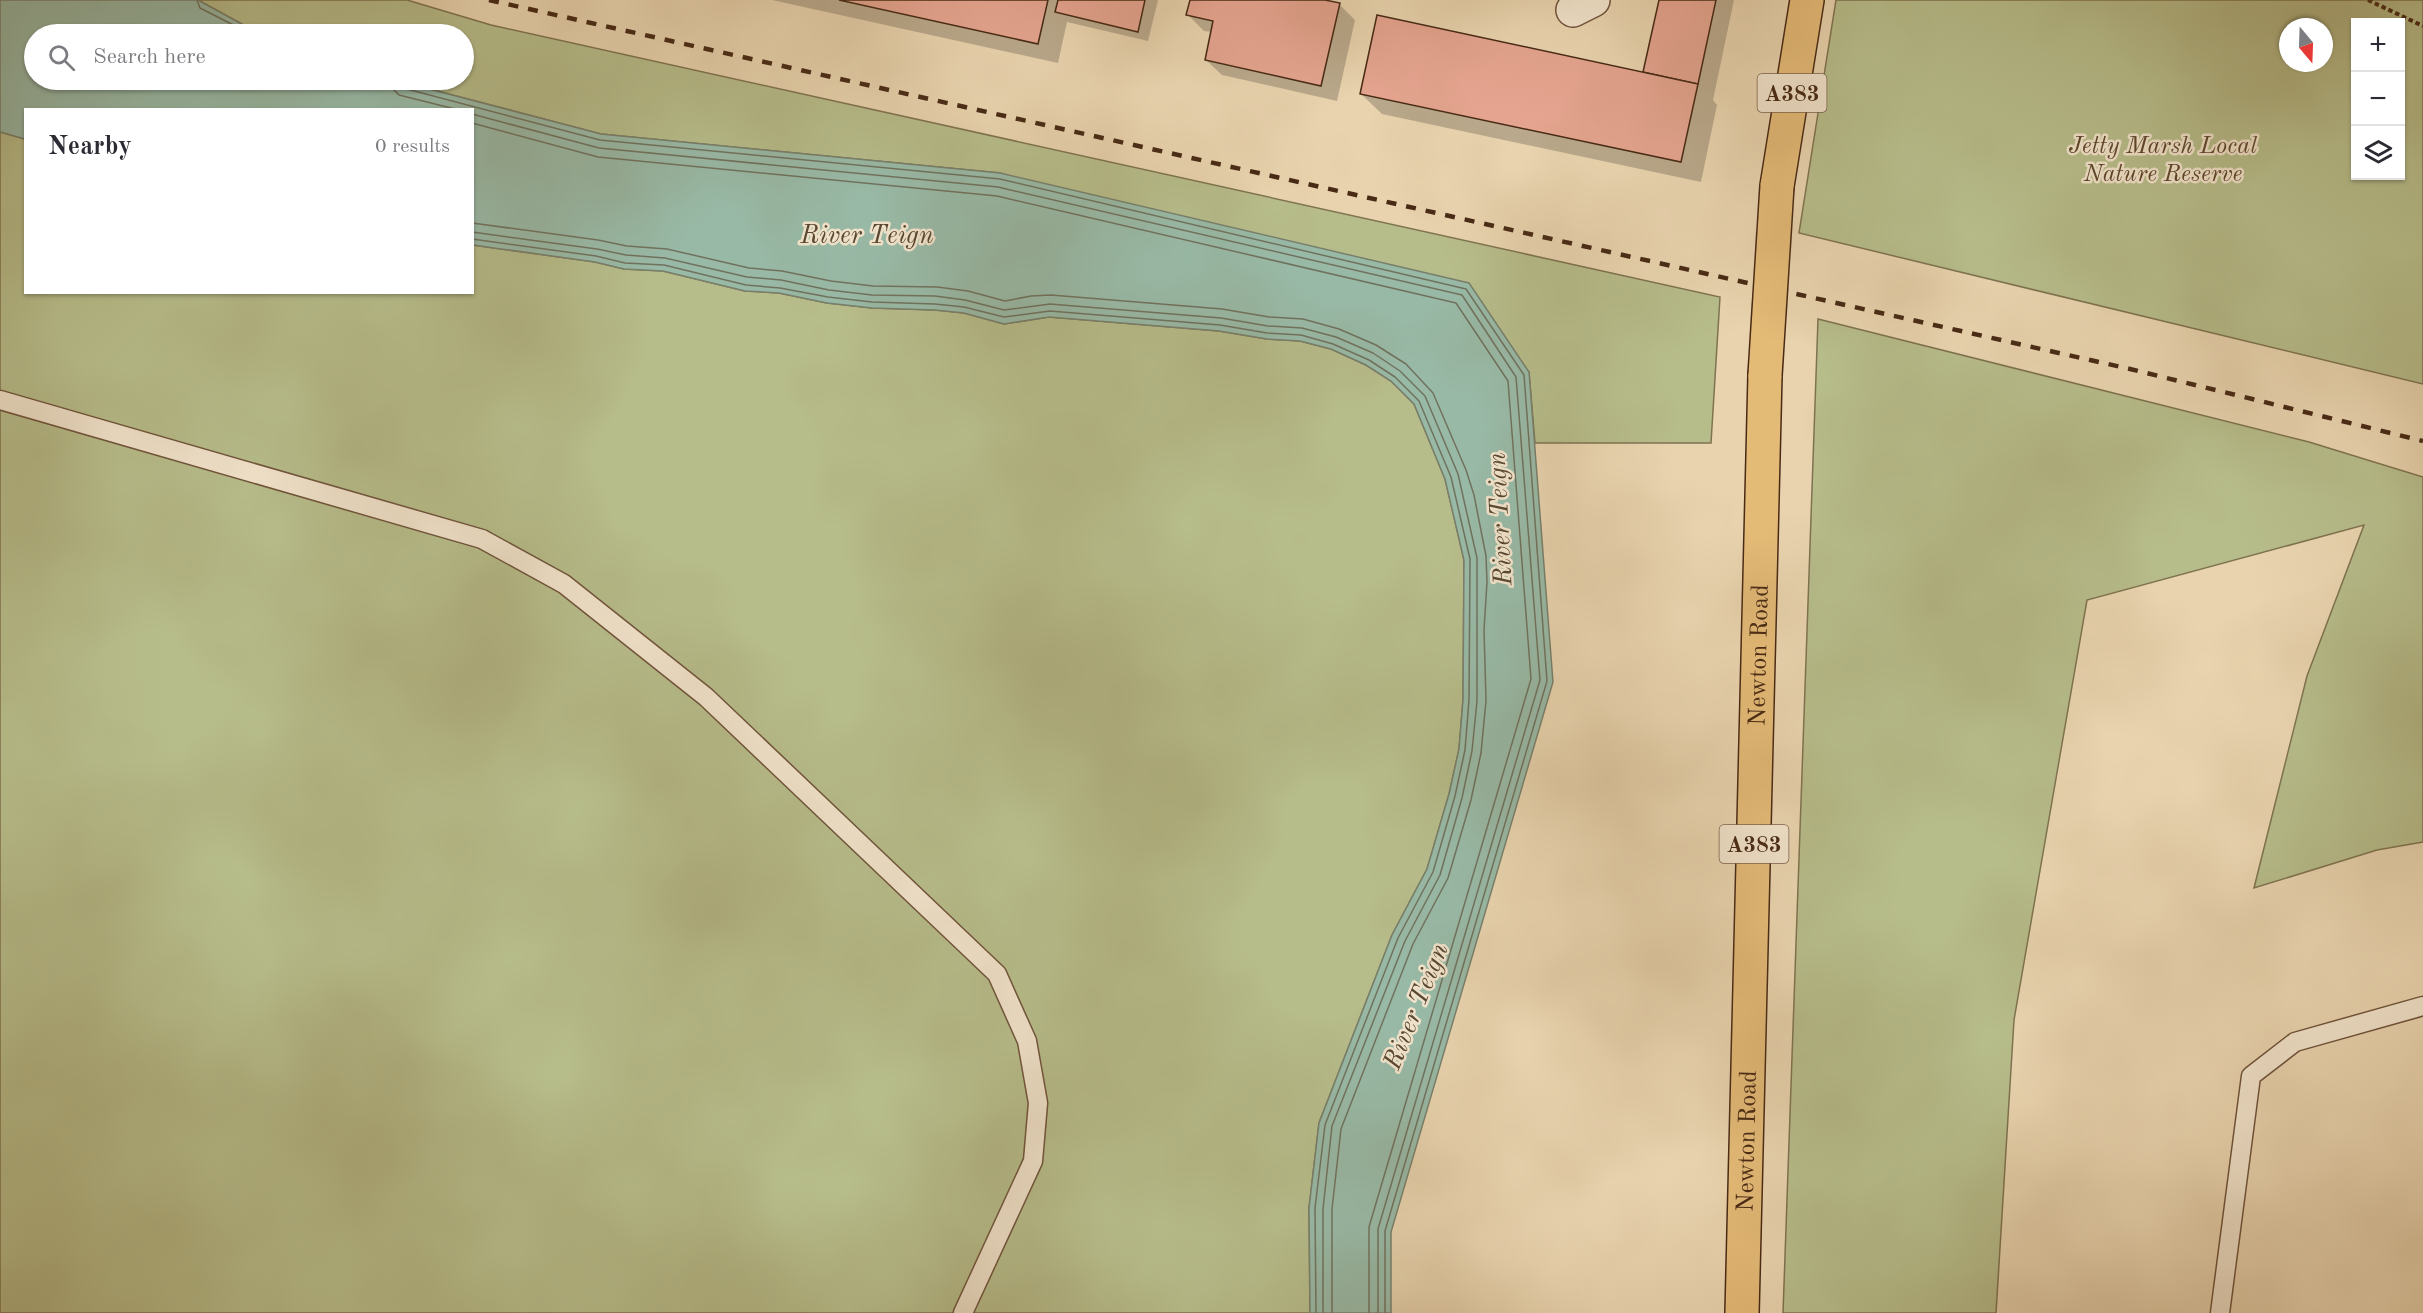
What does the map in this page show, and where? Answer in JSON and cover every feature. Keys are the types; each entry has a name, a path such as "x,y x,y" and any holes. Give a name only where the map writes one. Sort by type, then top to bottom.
{"main road":[{"name":"Newton Road","path":"1742,1313 1765,375 1778,186 1807,0"}],"lane":[{"path":"0,400 482,539 564,584 724,714 998,974 1027,1041 1038,1103 1033,1161 963,1313"},
{"path":"2220,1313 2251,1076 2295,1042 2423,1006"}],"path":[{"path":"2368,0 2423,26"}],"green space":[{"path":"198,0 407,0 491,25 1720,297 1711,443 1535,443 1529,372 1000,173 601,134 433,90 474,90 474,24 242,24"},
{"name":"Jetty Marsh Local Nature Reserve","path":"1836,0 2423,0 2423,384 1799,233"},
{"path":"0,132 24,139 24,294 474,294 474,245 595,262 624,269 663,271 745,291 779,293 827,303 872,308 964,313 1004,324 1049,317 1219,331 1267,339 1300,341 1331,349 1366,365 1391,381 1414,404 1445,479 1464,560 1463,700 1459,749 1449,794 1427,869 1392,935 1319,1123 1309,1208 1310,1313 0,1313"},
{"path":"1818,319 2309,442 2423,477 2423,842 2377,850 2254,888 2307,676 2364,525 2087,600 2014,1020 1996,1313 1783,1313"}],"water":[{"name":"River Teign","path":"0,0 198,0 242,24 24,24 24,90 433,90 601,134 1000,173 1469,283 1529,372 1553,682 1391,1232 1391,1313 1310,1313 1309,1208 1319,1123 1392,935 1427,869 1449,794 1459,749 1463,700 1464,560 1445,479 1414,404 1391,381 1366,365 1331,349 1300,341 1267,339 1219,331 1049,317 1004,324 964,313 872,308 827,303 779,293 745,291 663,271 624,269 595,262 474,245 474,108 24,108 24,139 0,132"}],"building":[{"path":"839,0 1048,0 1038,44"},
{"path":"1058,0 1145,0 1138,32 1055,12"},
{"path":"1190,0 1325,0 1340,3 1321,86 1205,60 1213,21 1186,15"},
{"path":"1659,0 1716,0 1698,84 1643,72"},
{"path":"1377,15 1698,84 1681,162 1360,94"}],"railway":[{"path":"489,0 2130,369 2423,441"}]}
